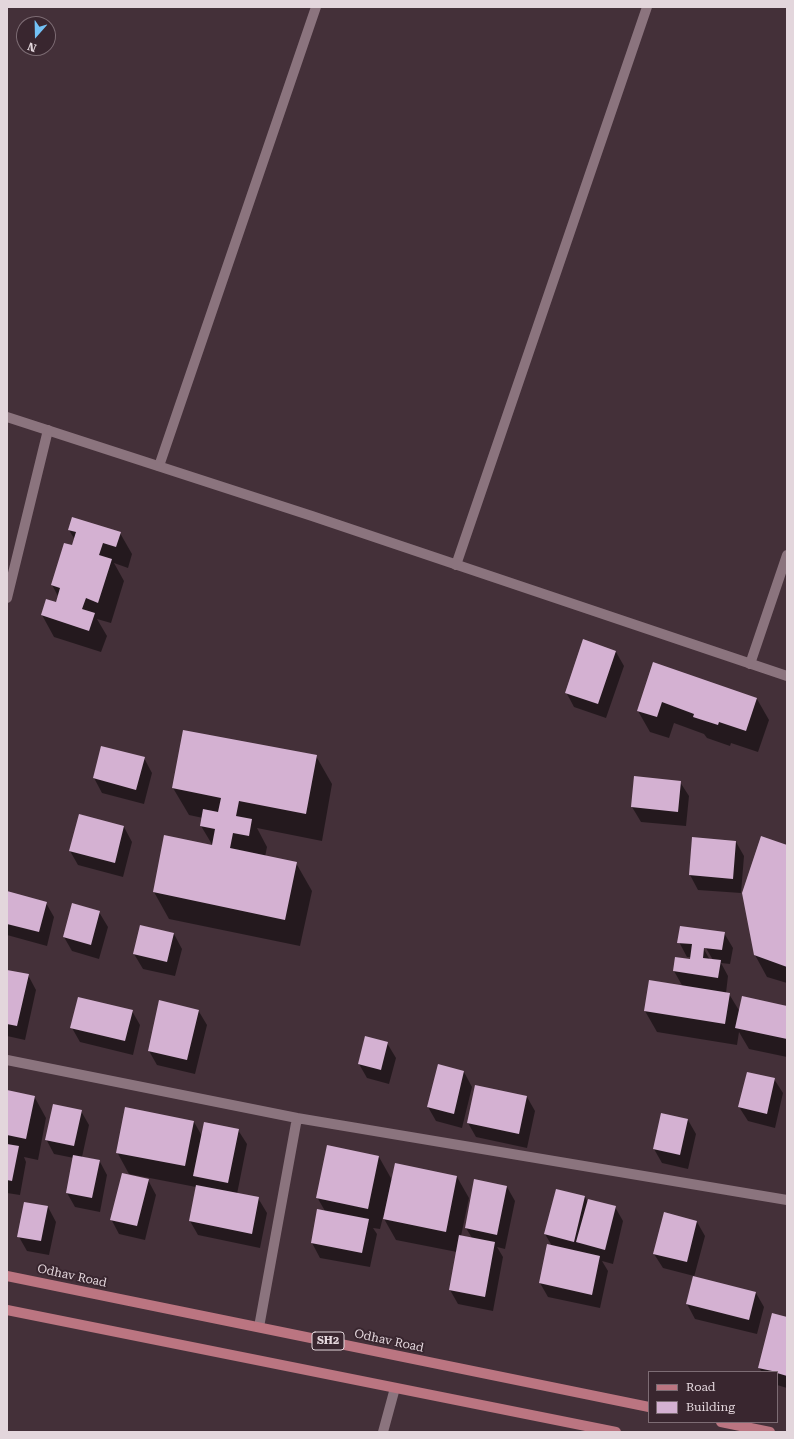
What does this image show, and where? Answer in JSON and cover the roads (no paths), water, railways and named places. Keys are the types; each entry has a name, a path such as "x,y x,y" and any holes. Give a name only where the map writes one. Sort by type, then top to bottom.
{"main road":[{"name":"Odhav Road","path":"7,1276 648,1407"},
{"path":"7,1310 395,1388 576,1428 616,1432"},
{"path":"726,1423 770,1432"}],"street":[{"path":"159,466 316,7"},
{"path":"456,565 647,7"},
{"path":"7,417 312,516 787,676"},
{"path":"7,598 48,430"},
{"path":"750,664 787,555"},
{"path":"7,1060 297,1118 787,1200"},
{"path":"259,1327 297,1118"},
{"path":"383,1432 395,1388"}]}
